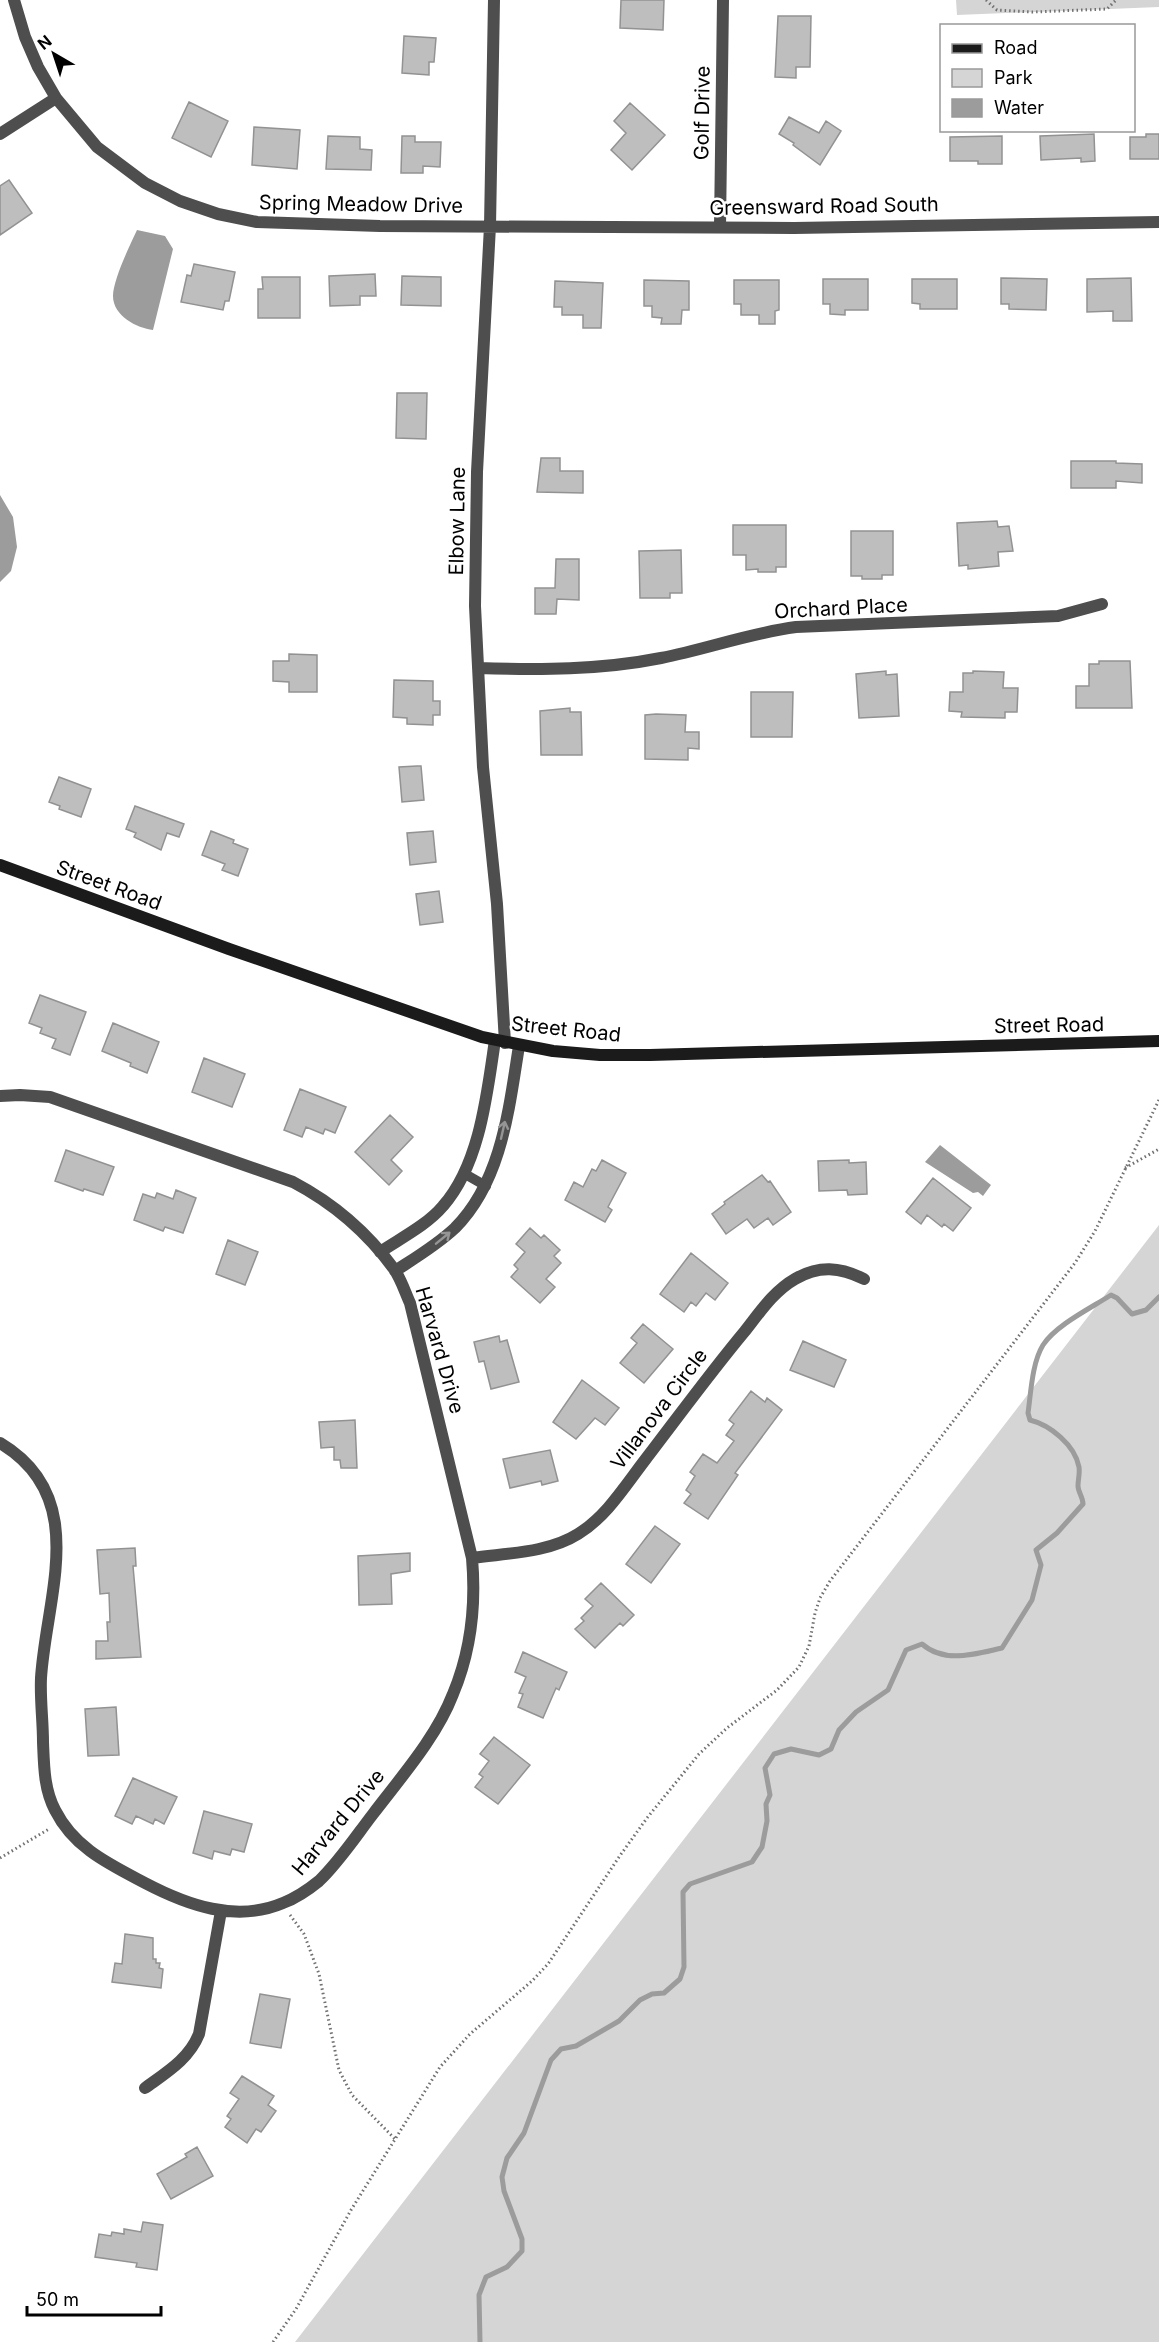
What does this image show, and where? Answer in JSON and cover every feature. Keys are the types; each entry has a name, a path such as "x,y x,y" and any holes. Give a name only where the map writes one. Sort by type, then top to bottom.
{"main road":[{"name":"Street Road","path":"0,865 230,949 500,1042 519,1046 600,1055 1159,1041"}],"street":[{"name":"Spring Meadow Drive","path":"14,0 29,47 56,98 83,133 112,160 162,193 218,214 277,224 490,226"},
{"name":"Elbow Lane","path":"494,0 490,226 477,472 475,606 483,767 496,904 500,1042"},
{"name":"Golf Drive","path":"720,227 723,0"},
{"path":"0,134 56,98"},
{"name":"Greensward Road South","path":"490,226 720,227 1159,222"},
{"name":"Orchard Place","path":"478,668 540,670 600,667 659,659 706,649 764,631 796,627 1059,616 1102,604"},
{"path":"380,1252 438,1212 458,1188 469,1165 500,1042"},
{"name":"Harvard Drive","path":"395,1271 456,1228 486,1186 496,1160 512,1093 519,1046"},
{"name":"Harvard Drive","path":"0,1096 50,1097 293,1182 317,1195 339,1211 380,1252 395,1271 415,1319 472,1558 474,1577 470,1636 454,1693 446,1711 416,1757 321,1879 303,1894 281,1904 259,1910 221,1911 199,1906 155,1888 96,1857 77,1842 61,1822 50,1800 44,1778 41,1678 58,1558 57,1532 51,1506 41,1483 25,1462 0,1443"},
{"name":"Villanova Circle","path":"472,1558 562,1543 579,1534 594,1522 615,1498 730,1349 781,1288 796,1278 828,1269 845,1270 864,1279"},
{"path":"145,2088 188,2055 195,2044 199,2034 221,1911"}],"lane":[{"path":"465,1174 486,1186"}],"path":[{"path":"986,0 997,10 1033,12 1107,9 1116,0"},
{"path":"273,2342 296,2309 434,2075 453,2051 548,1964 619,1857 685,1769 712,1741 777,1690 799,1667 809,1646 820,1598 830,1581 1075,1263 1095,1231 1123,1169 1159,1100"},
{"path":"1123,1169 1159,1149"},
{"path":"0,1858 61,1822"},
{"path":"281,1904 297,1923 310,1947 326,2001 339,2070 352,2095 395,2139"}],"green space":[{"path":"956,0 1159,0 1159,7 957,15"},
{"path":"1159,1225 1159,2342 295,2342"}],"water":[{"path":"137,230 165,236 173,249 153,330 140,327 127,320 114,303 116,281"},
{"path":"0,495 13,517 17,547 11,571 0,582"},
{"path":"940,1145 991,1185 983,1196 978,1192 973,1193 925,1162"}],"building":[{"path":"621,0 664,0 663,30 620,28"},
{"path":"778,16 811,16 810,67 796,67 796,78 775,77"},
{"path":"404,36 436,38 434,62 429,62 429,75 402,73"},
{"path":"189,102 228,121 211,157 172,138"},
{"path":"630,103 665,135 632,170 611,150 626,133 614,121"},
{"path":"789,117 819,133 826,121 841,131 820,165 793,145 794,143 779,134"},
{"path":"254,127 300,130 297,169 252,165"},
{"path":"1094,134 1095,161 1081,162 1081,158 1041,160 1040,136"},
{"path":"1146,134 1159,134 1159,159 1130,159 1130,137 1146,137"},
{"path":"328,136 360,137 360,149 372,150 371,170 326,169"},
{"path":"402,136 415,136 415,142 441,142 440,167 423,166 423,173 401,173"},
{"path":"1002,136 1002,164 950,161 950,137"},
{"path":"9,180 32,213 0,235 0,186"},
{"path":"194,264 235,272 229,301 225,301 223,310 181,302 187,275 191,276"},
{"path":"375,274 376,296 360,296 360,305 330,306 329,276"},
{"path":"402,276 441,277 441,306 401,305"},
{"path":"262,277 300,277 300,318 258,318 258,289 263,289"},
{"path":"1001,278 1047,279 1046,310 1009,309 1009,304 1001,304"},
{"path":"1131,278 1132,321 1113,321 1113,311 1087,312 1087,279"},
{"path":"823,279 868,279 868,310 845,310 845,315 830,314 830,304 823,304"},
{"path":"912,279 957,279 957,309 920,309 920,304 912,303"},
{"path":"644,280 689,281 689,310 682,310 681,324 661,324 662,318 652,317 652,306 644,306"},
{"path":"734,280 779,280 779,310 775,311 775,324 759,324 759,315 741,315 741,304 734,304"},
{"path":"555,281 603,283 601,328 583,328 583,315 562,315 562,307 554,307"},
{"path":"397,393 427,393 426,439 396,438"},
{"path":"541,458 560,458 560,471 583,471 583,493 537,492"},
{"path":"1071,461 1116,461 1116,463 1142,464 1142,483 1116,481 1116,488 1071,488"},
{"path":"997,521 998,527 1009,526 1013,551 998,552 999,566 968,569 968,565 959,566 957,523"},
{"path":"733,525 786,525 786,567 776,567 776,572 746,570 746,555 733,555"},
{"path":"851,531 893,531 893,575 882,575 882,579 862,579 862,576 851,576"},
{"path":"681,550 682,593 670,593 670,598 640,598 639,551"},
{"path":"556,559 579,559 579,600 557,599 556,614 535,614 535,588 555,588"},
{"path":"289,654 317,655 317,692 289,692 289,682 273,681 273,661 289,661"},
{"path":"1099,661 1130,661 1132,708 1076,708 1076,686 1089,686 1089,664 1099,664"},
{"path":"886,671 886,675 897,674 899,716 859,718 856,674"},
{"path":"973,671 1004,672 1003,688 1018,688 1017,712 1005,712 1005,718 961,717 962,712 949,711 950,692 963,692 963,673 973,673"},
{"path":"394,680 433,681 433,701 440,701 440,715 433,715 433,725 407,724 407,718 393,717"},
{"path":"751,692 793,692 792,737 751,737"},
{"path":"570,708 570,712 581,712 582,755 541,755 540,711"},
{"path":"645,715 686,715 685,732 699,732 699,749 688,748 688,760 645,759"},
{"path":"421,766 424,800 402,802 399,767"},
{"path":"59,777 91,789 81,817 59,809 60,806 49,802"},
{"path":"135,806 184,824 179,837 167,833 161,850 134,837 136,833 126,829"},
{"path":"211,831 234,840 233,843 248,849 238,876 222,870 225,864 202,855"},
{"path":"433,831 436,862 410,865 407,833"},
{"path":"439,891 443,922 420,925 416,894"},
{"path":"40,995 86,1012 70,1055 52,1048 56,1039 40,1033 42,1028 29,1023"},
{"path":"113,1023 159,1042 147,1073 130,1066 131,1063 102,1051"},
{"path":"204,1058 245,1074 232,1107 192,1092"},
{"path":"300,1089 346,1107 335,1133 325,1129 323,1134 306,1127 302,1137 284,1130"},
{"path":"390,1115 413,1137 391,1160 402,1171 389,1185 355,1152"},
{"path":"66,1150 114,1167 103,1195 55,1181"},
{"path":"602,1160 626,1173 608,1207 612,1210 605,1222 565,1200 574,1182 583,1187 592,1169 596,1171"},
{"path":"849,1160 849,1163 866,1162 867,1194 848,1195 847,1190 819,1191 818,1161"},
{"path":"762,1175 768,1182 770,1181 791,1212 773,1225 768,1218 754,1228 747,1219 726,1234 712,1214 725,1204 724,1202"},
{"path":"933,1178 971,1208 953,1231 944,1224 942,1227 927,1215 921,1224 906,1212"},
{"path":"176,1190 196,1198 183,1233 165,1227 163,1231 134,1220 143,1194 155,1198 157,1193 173,1199"},
{"path":"530,1228 541,1238 544,1235 560,1250 554,1256 561,1263 546,1279 555,1287 540,1303 511,1277 518,1269 514,1265 525,1252 516,1244"},
{"path":"228,1240 258,1252 245,1285 216,1274"},
{"path":"691,1253 728,1283 715,1300 706,1293 696,1306 691,1302 684,1312 660,1294"},
{"path":"643,1324 673,1349 644,1383 620,1363 637,1343 631,1338"},
{"path":"499,1336 500,1342 507,1340 519,1382 491,1389 484,1361 479,1362 474,1342"},
{"path":"803,1341 846,1360 834,1387 790,1370"},
{"path":"582,1380 619,1408 605,1425 595,1418 576,1439 553,1422"},
{"path":"751,1391 765,1402 767,1398 782,1410 735,1473 738,1475 708,1519 684,1503 691,1494 686,1490 695,1476 690,1472 703,1454 717,1463 734,1441 726,1435 734,1424 729,1420"},
{"path":"355,1420 357,1468 341,1468 340,1460 334,1460 334,1447 321,1448 319,1422"},
{"path":"550,1450 558,1481 542,1485 541,1481 510,1488 503,1459"},
{"path":"655,1526 680,1544 651,1583 626,1564"},
{"path":"135,1548 136,1566 133,1566 141,1657 96,1659 96,1641 108,1641 107,1622 110,1622 109,1593 100,1594 97,1550"},
{"path":"410,1553 410,1571 391,1574 392,1604 359,1605 358,1556"},
{"path":"601,1583 634,1615 623,1626 620,1623 595,1648 575,1629 584,1621 581,1618 593,1606 585,1599"},
{"path":"523,1652 567,1672 559,1690 556,1688 543,1718 518,1707 523,1694 519,1693 526,1677 515,1672"},
{"path":"116,1707 119,1755 88,1756 85,1709"},
{"path":"494,1737 530,1765 498,1804 475,1787 483,1777 479,1774 489,1761 480,1754"},
{"path":"133,1778 177,1797 164,1824 155,1819 153,1824 136,1816 132,1824 115,1816"},
{"path":"204,1811 252,1824 244,1852 232,1849 230,1855 214,1851 212,1859 193,1853"},
{"path":"125,1934 153,1938 153,1959 156,1959 156,1963 160,1963 159,1968 163,1969 161,1988 112,1982 115,1963 122,1964"},
{"path":"260,1994 290,1999 281,2048 250,2043"},
{"path":"242,2076 274,2096 268,2105 276,2111 261,2132 256,2129 247,2143 225,2127 231,2119 227,2116 239,2099 230,2093"},
{"path":"197,2147 213,2176 171,2199 157,2174 187,2157 185,2154"},
{"path":"143,2222 163,2225 157,2270 136,2267 137,2263 95,2257 99,2234 111,2236 112,2232 124,2234 124,2229 141,2232"}],"waterway":[{"path":"480,2342 479,2295 486,2277 507,2267 522,2251 522,2239 504,2191 502,2177 507,2158 524,2133 551,2060 561,2049 576,2046 619,2021 640,2000 652,1994 664,1993 680,1979 684,1967 683,1892 690,1884 752,1862 762,1847 767,1821 766,1804 770,1795 765,1768 774,1754 791,1749 819,1755 831,1749 839,1730 856,1712 888,1690 906,1650 922,1644 940,1654 960,1656 1002,1648 1032,1600 1041,1565 1036,1550 1057,1533 1083,1504 1078,1488 1079,1467 1072,1451 1053,1431 1030,1420 1028,1413 1031,1387 1039,1352 1056,1331 1074,1317 1111,1295 1117,1298 1132,1314 1146,1310 1159,1297"}]}
